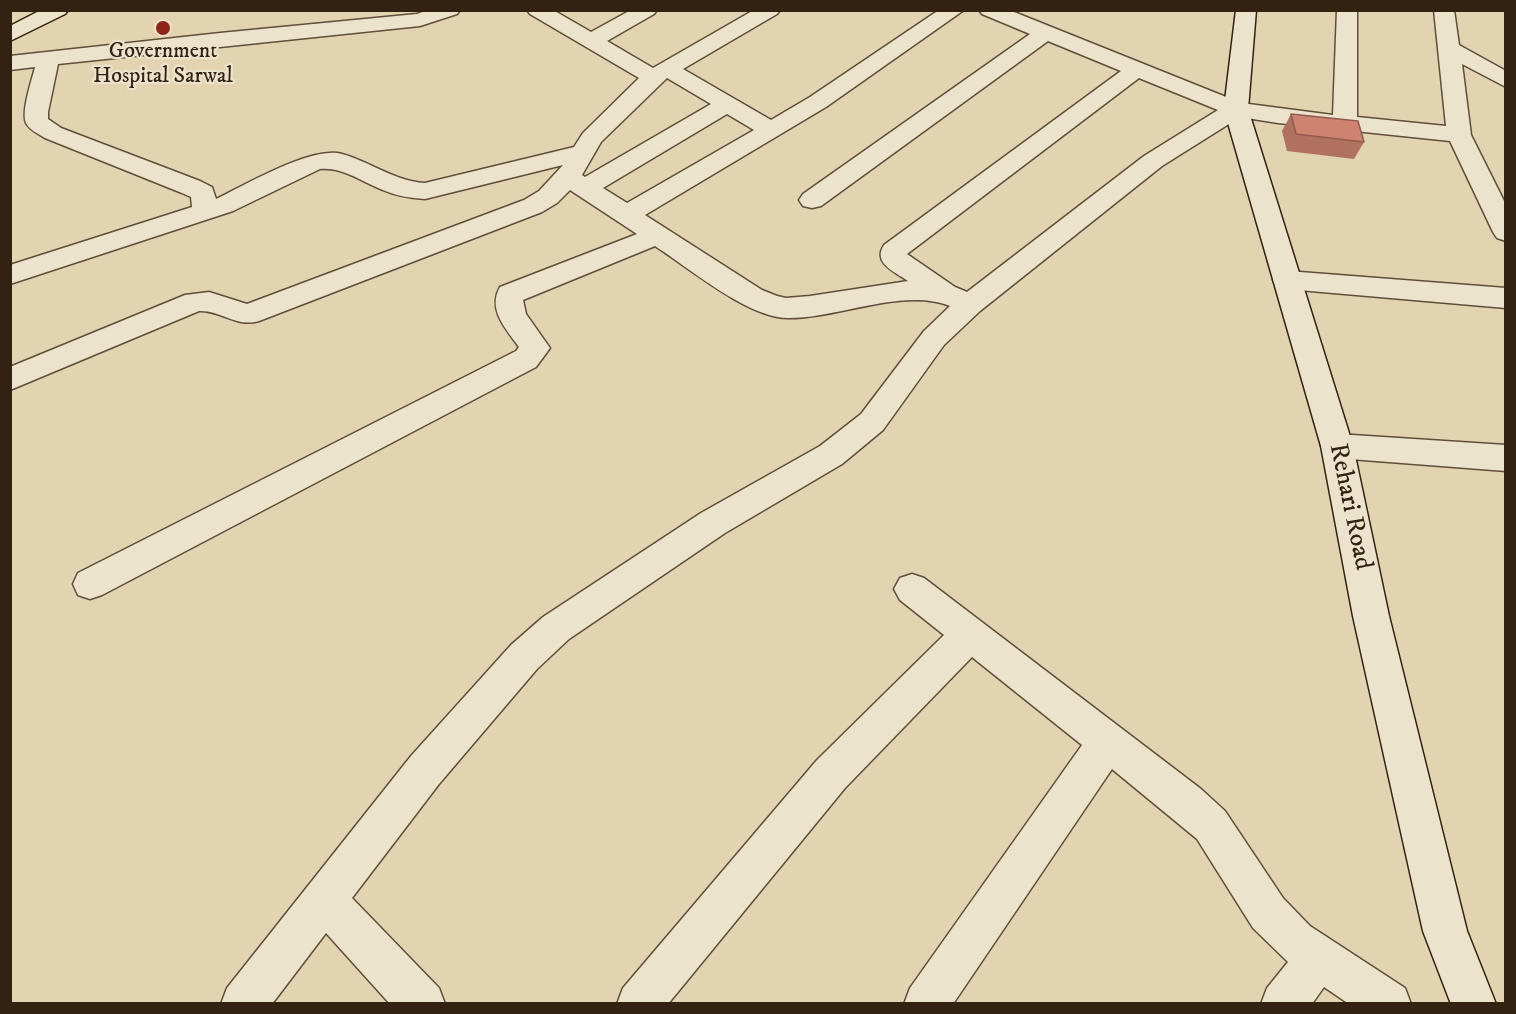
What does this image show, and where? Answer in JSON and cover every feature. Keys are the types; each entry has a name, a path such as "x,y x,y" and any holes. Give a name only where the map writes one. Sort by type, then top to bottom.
{"street":[{"path":"10,35 58,10"},
{"path":"10,63 420,20 450,10"},
{"path":"537,10 591,40 727,104 771,130"},
{"path":"591,40 647,10"},
{"path":"577,173 591,138 660,73 770,10"},
{"path":"626,215 818,102 954,10"},
{"path":"988,10 1236,109 1459,135"},
{"name":"Rehari Road","path":"1246,10 1236,109 1338,446 1371,616 1444,931 1462,994"},
{"path":"1345,123 1347,10"},
{"path":"1444,10 1459,135 1506,232"},
{"path":"812,200 1044,34"},
{"path":"1447,47 1506,80"},
{"path":"48,58 36,111 37,122 53,133 191,187 203,194 205,210"},
{"path":"958,298 892,258 893,251 1136,70"},
{"path":"10,379 195,302 210,300 240,314 256,312 533,206 548,197 577,173 727,104"},
{"path":"243,1004 455,734 540,642 590,603 713,523 831,455 873,422 934,338 958,298 1153,161 1236,109"},
{"path":"10,275 224,205 315,162 336,160 392,185 409,190 425,191 577,173 626,215 656,236 752,297 771,305 786,308 810,306 915,290 958,298"},
{"path":"90,584 526,359 535,348 509,310 507,300 510,294 656,236"},
{"path":"1287,280 1506,298"},
{"path":"1338,446 1506,458"},
{"path":"912,589 1211,825 1268,913 1295,941 1389,1004"},
{"path":"639,1004 831,774 970,634"},
{"path":"926,1004 1108,742"},
{"path":"324,899 395,977 423,1004"},
{"path":"1283,1004 1320,957"}],"building":[{"path":"1291,114 1358,121 1364,142 1296,134"}],"place":[{"name":"Government Hospital Sarwal","path":"163,28"}]}
